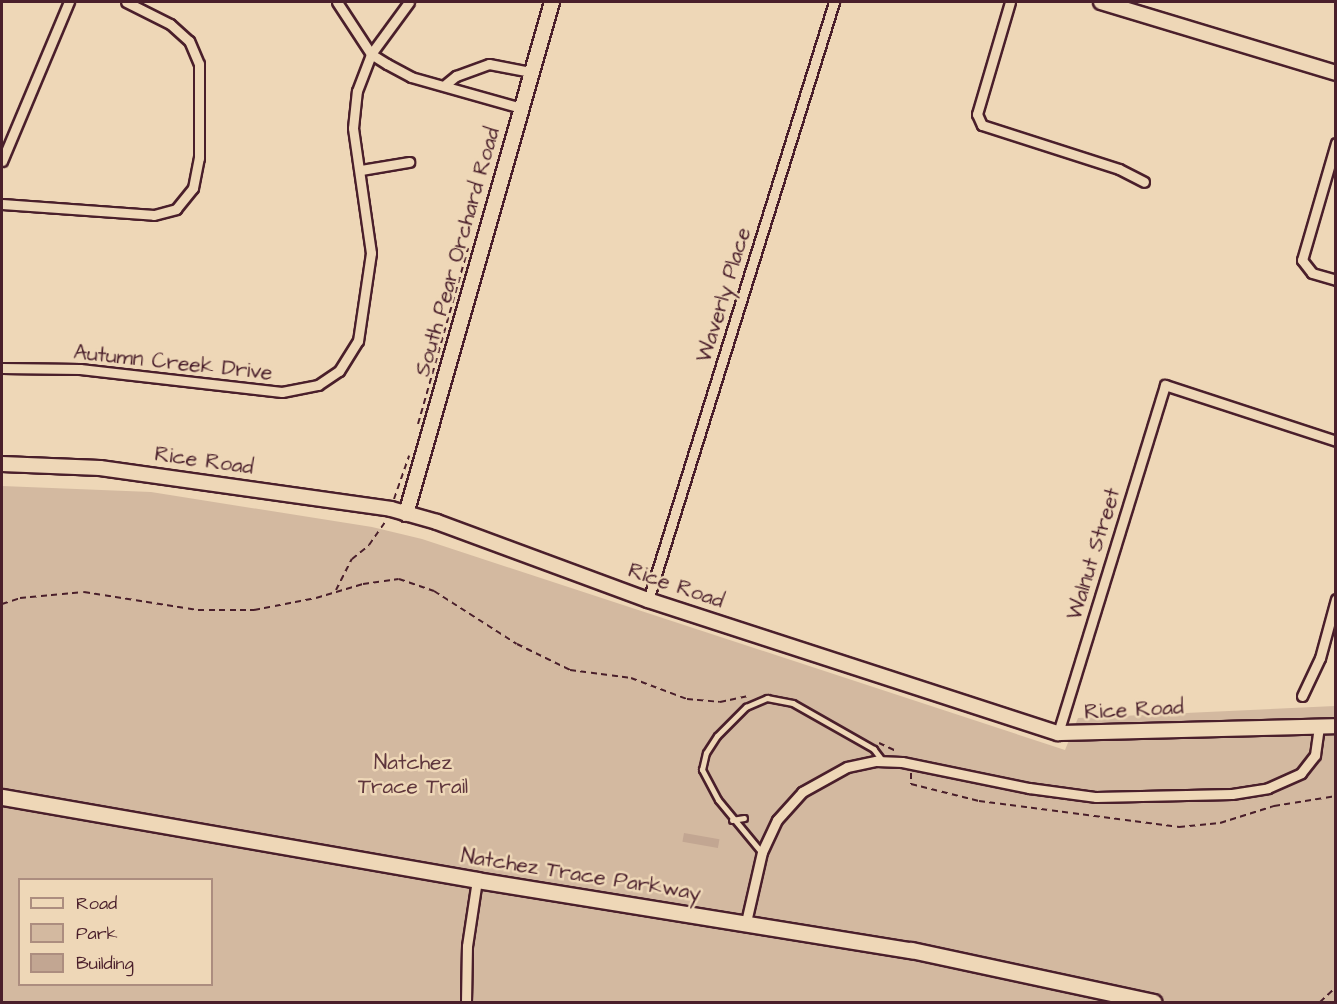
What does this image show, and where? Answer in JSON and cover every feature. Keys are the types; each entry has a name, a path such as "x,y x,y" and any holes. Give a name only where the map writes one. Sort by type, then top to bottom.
{"main road":[{"name":"Natchez Trace Parkway","path":"2,797 477,880 911,950 1153,1002"}],"street":[{"path":"2,161 69,2"},
{"path":"2,204 154,215 176,209 193,188 199,158 199,64 189,41 170,24 126,2"},
{"path":"337,2 371,54 411,76 446,84 521,108"},
{"name":"Autumn Creek Drive","path":"2,368 80,369 282,392 318,385 339,371 358,341 371,253 361,170 353,128 357,91 371,54 409,2"},
{"name":"South Pear Orchard Road","path":"406,513 552,2"},
{"name":"Waverly Place","path":"648,600 834,2"},
{"path":"1010,2 977,114 982,125 1119,170 1144,182"},
{"path":"1101,2 1335,73"},
{"path":"446,84 456,76 489,64 531,72"},
{"path":"1335,143 1302,254 1306,269 1335,280"},
{"path":"361,170 409,162"},
{"name":"Walnut Street","path":"1058,733 1165,385 1335,441"},
{"name":"Rice Road","path":"2,464 100,468 406,513 648,600 1058,733 1335,726"},
{"path":"1302,696 1320,658 1335,603"},
{"path":"746,922 762,852 777,820 807,788 847,767 883,761 1096,797 1232,794 1268,788 1301,773 1315,755 1319,726"},
{"path":"466,1002 467,946 477,880"}],"lane":[{"path":"762,852 747,832 732,820 711,789 702,766 717,736 758,701 774,698 793,703 874,748 883,761"},
{"path":"732,820 744,818"}],"path":[{"path":"336,591 351,559 369,545 387,520"},
{"path":"2,604 20,598 84,592 198,610 254,610 384,580 414,582 469,611 517,644 570,670 631,678 687,699 720,702 754,695"},
{"path":"873,740 904,753"},
{"path":"911,769 911,784 946,794 1159,826 1220,823 1258,810 1335,796"},
{"path":"1320,1002 1335,987"}],"green space":[{"name":"Natchez Trace Trail","path":"2,486 151,492 372,527 422,539 1065,750 1078,718 1335,706 1335,1002 2,1002"}],"building":[{"path":"684,833 719,839 718,848 682,842"}]}
